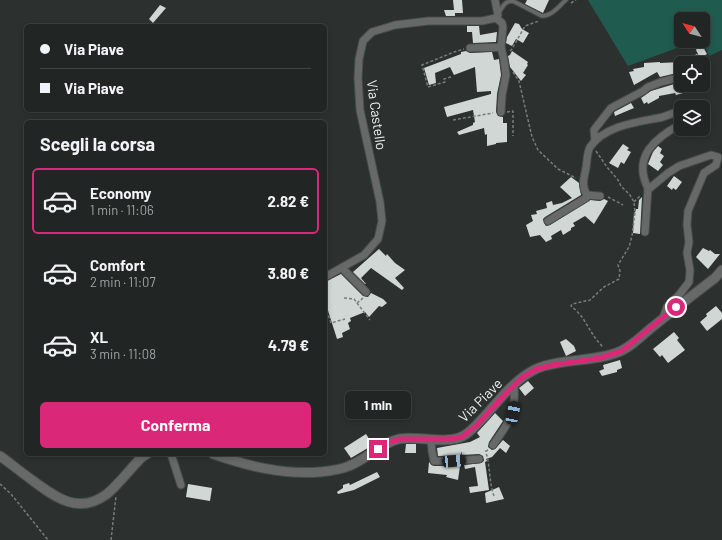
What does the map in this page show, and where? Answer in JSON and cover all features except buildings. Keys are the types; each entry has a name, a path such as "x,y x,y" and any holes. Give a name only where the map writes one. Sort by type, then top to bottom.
{"street":[{"path":"495,0 497,17 504,27 501,47 506,75 502,95 501,112"},
{"name":"Via Castello","path":"327,276 364,255 378,239 382,221 380,202 360,110 358,78 362,41 372,32 395,25 428,22 482,21 497,17"},
{"path":"470,48 480,47 484,49 501,47"},
{"path":"595,141 594,130 611,108 648,87 674,79"},
{"path":"587,195 583,189 583,182 589,148 595,141 604,133 623,126 674,113"},
{"path":"645,232 648,188 642,171 643,158 652,146 668,131 674,128"},
{"path":"648,188 679,166 711,155 718,157 716,165 704,173 688,210 687,225 689,242 687,253 690,270 689,282 667,307 663,318"},
{"path":"587,195 600,196"},
{"path":"548,221 586,198 587,195"},
{"path":"342,268 366,292"},
{"name":"Via Piave","path":"219,456 243,464 303,474 334,471 348,467 361,461 387,443 400,439 451,439 462,437 477,425 523,377 537,369 600,358 622,351 715,278 722,270"},
{"name":"Via Piave","path":"493,445 509,422 513,413 515,403 514,385"},
{"path":"431,439 434,461 479,459"},
{"path":"0,456 52,496 68,502 81,504 90,503 107,494 144,456"},
{"path":"172,456 181,485"}],"lane":[{"path":"497,17 505,3 508,1 513,1 542,16 547,16 566,0"}],"path":[{"path":"567,6 576,0"},
{"path":"540,21 525,26 512,49 504,58 519,81 532,137 538,150 558,169 583,182"},
{"path":"451,77 444,79 445,82 428,87 422,65 454,52 470,48"},
{"path":"501,112 513,111 514,136"},
{"path":"454,120 486,115"},
{"path":"595,141 598,154 621,186 633,199 635,205 632,236 629,247 618,265 620,271 619,278 604,287 590,300 572,304 571,306 576,310 578,315 584,319 593,336 602,347 606,348"},
{"path":"600,196 612,198 623,205"},
{"path":"344,298 354,299 370,320"},
{"path":"327,312 331,323 345,319"},
{"path":"486,456 491,488 494,496"},
{"path":"111,540 118,482"},
{"path":"0,484 11,494 48,540"}],"green space":[{"path":"588,0 722,0 722,50 709,56 706,48 710,48 710,12 674,12 674,48 677,48 628,66"}],"route":[{"path":"378,449 387,443 400,439 451,439 462,437 477,425 523,377 537,369 600,358 622,351 676,307"}]}
